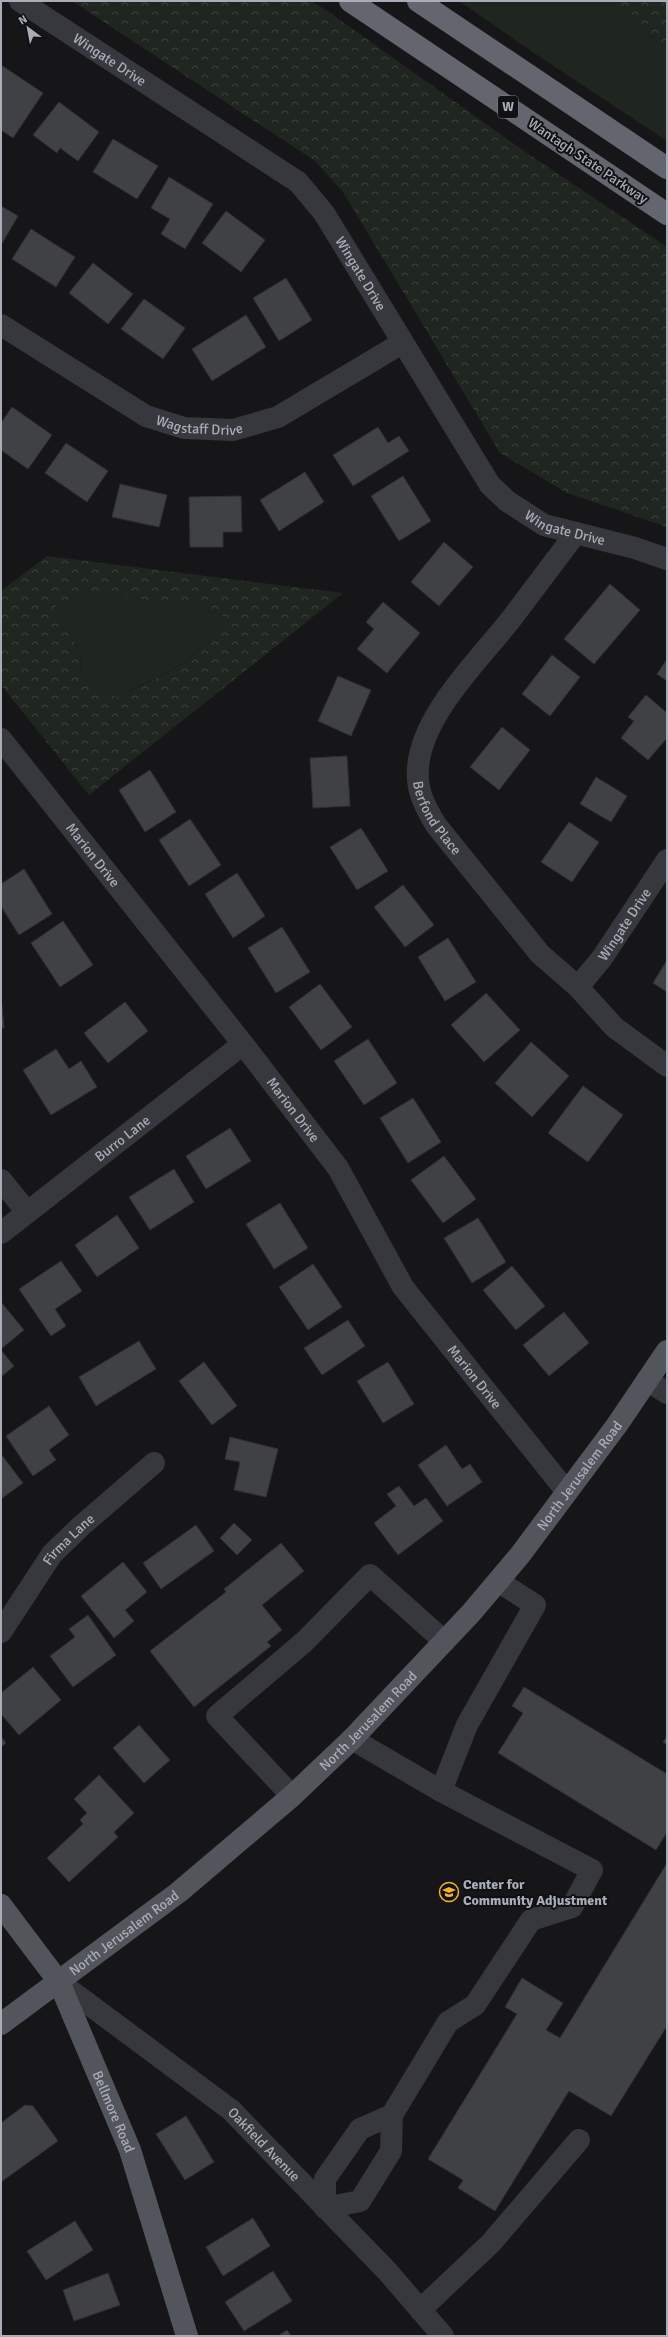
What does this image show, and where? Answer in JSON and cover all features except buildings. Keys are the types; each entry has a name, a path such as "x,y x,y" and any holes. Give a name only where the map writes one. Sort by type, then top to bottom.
{"highway":[{"name":"Wantagh State Parkway","path":"350,1 667,214"},
{"path":"418,1 667,168"}],"main road":[{"name":"North Jerusalem Road","path":"1,2024 60,1982 179,1892 292,1796 352,1739 498,1581 617,1425 667,1351"},
{"name":"Bellmore Road","path":"1,1905 60,1982 130,2150 187,2336"}],"street":[{"name":"Wingate Drive","path":"20,1 298,182 324,213 490,485 507,501 544,525 635,548 667,559"},
{"name":"Wagstaff Drive","path":"1,325 146,416 184,428 233,430 278,417 402,343"},
{"name":"Berfond Place","path":"576,533 446,701 425,738 418,767 418,788 424,806 436,825 540,954 578,987 614,1027 667,1066"},
{"name":"Marion Drive","path":"1,739 243,1044 338,1168 402,1287 567,1492"},
{"name":"Wingate Drive","path":"578,987 602,958 667,860"},
{"name":"Burro Lane","path":"1,1233 243,1044"},
{"path":"1,1180 27,1212"},
{"path":"647,1380 667,1394"},
{"name":"Firma Lane","path":"1,1632 52,1554 81,1526 154,1463"},
{"path":"292,1796 216,1716 304,1642 370,1575 444,1641"},
{"path":"441,1791 468,1725 535,1605 498,1581"},
{"path":"352,1739 441,1791 592,1870 572,1907 531,1920 475,2004 448,2022 392,2116 391,2152 360,2201 325,2208 325,2179 360,2129 392,2116"},
{"name":"Oakfield Avenue","path":"60,1982 231,2110 325,2208 443,2336"},
{"path":"420,2310 491,2243 579,2140"}],"green space":[{"path":"72,1 311,1 326,10 524,151 667,247 667,527 567,493 500,453 343,192 315,161"},
{"path":"459,1 606,1 667,49 667,141 537,55"},
{"path":"606,1 667,1 667,49"},
{"path":"47,556 343,593 89,795 1,685 1,591","holes":["84,591 158,602 208,607 223,617 215,632 205,645 192,656 163,675 116,697 81,679 80,650 66,630 55,607"]},
{"path":"84,591 158,602 208,607 223,617 215,632 205,645 192,656 163,675 116,697 81,679 80,650 66,630 55,607"}],"place":[{"name":"Center for Community Adjustment","path":"449,1892"}]}
